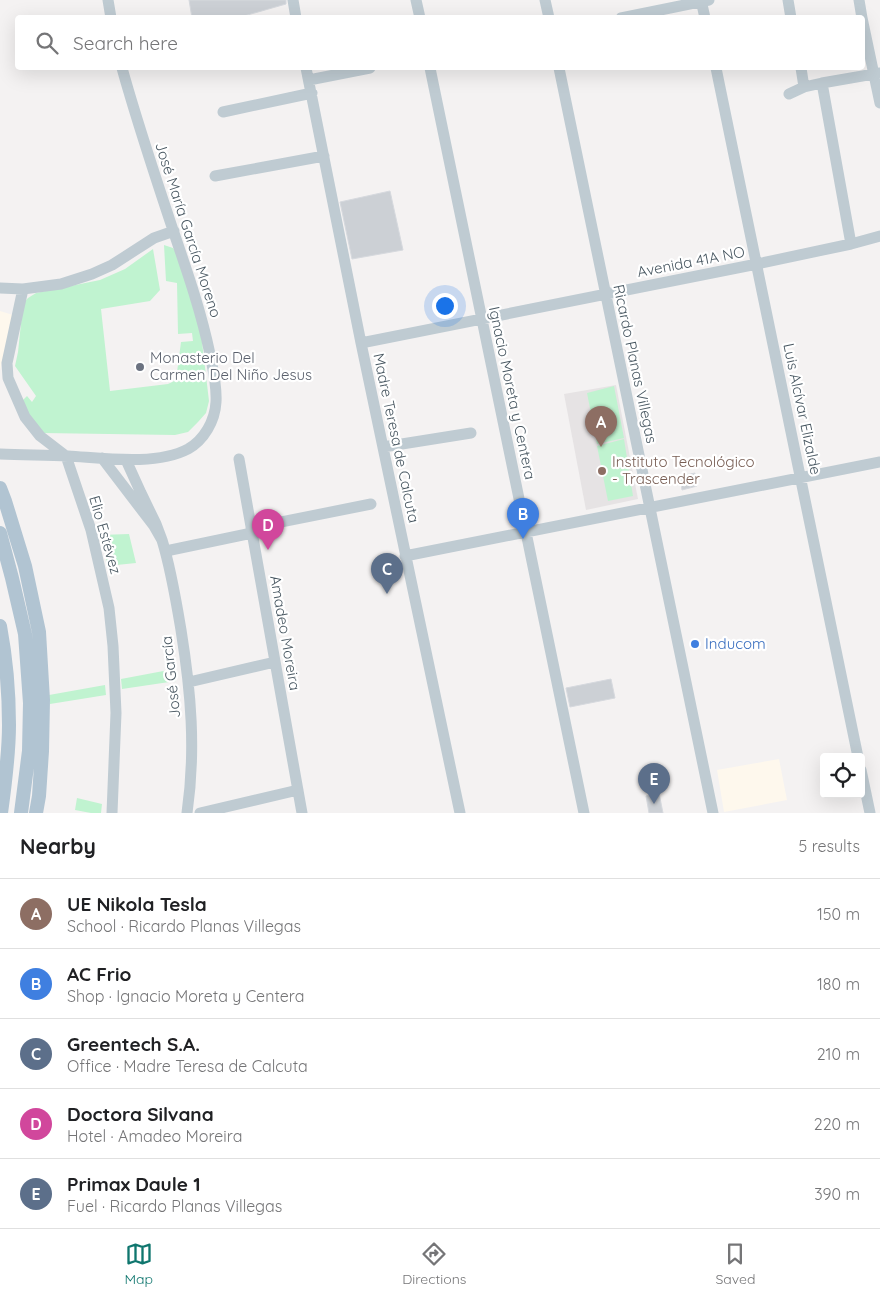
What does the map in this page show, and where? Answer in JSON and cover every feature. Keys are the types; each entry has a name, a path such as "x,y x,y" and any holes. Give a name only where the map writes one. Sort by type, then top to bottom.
{"main road":[{"path":"0,488 25,566 39,632 43,700 42,751 36,813"},
{"path":"0,534 25,634 30,703 29,751 22,813"},
{"path":"0,626 8,757 1,813"}],"street":[{"path":"108,0 110,15"},
{"path":"292,0 295,15"},
{"path":"416,0 419,15"},
{"path":"545,0 548,15"},
{"path":"635,15 704,0 705,15"},
{"path":"788,0 790,15"},
{"path":"859,0 862,15"},
{"path":"865,29 877,73 880,104"},
{"name":"José María García Moreno","path":"0,454 126,460 173,455 189,448 200,440 211,424 216,403 215,378 205,332 185,262 139,127 123,70"},
{"name":"Madre Teresa de Calcuta","path":"306,70 405,556 460,813"},
{"path":"309,80 360,70"},
{"name":"Ignacio Moreta y Centera","path":"430,70 584,813"},
{"name":"Ricardo Planas Villegas","path":"559,70 713,813"},
{"name":"Luis Alcívar Elizalde","path":"716,70 857,753"},
{"path":"800,70 804,87"},
{"path":"789,94 804,87 877,73"},
{"path":"822,83 851,244"},
{"path":"222,112 312,93"},
{"path":"215,176 324,156"},
{"path":"0,288 23,289 61,284 92,274 112,265 154,238 174,231"},
{"name":"Avenida 41A NO","path":"361,343 757,264 880,236"},
{"path":"23,289 8,363 8,378 25,416 40,436 66,456"},
{"path":"383,447 471,433"},
{"name":"Elio Estévez","path":"66,456 91,530 109,608 116,713 112,813"},
{"name":"José García","path":"102,458 154,526 164,546"},
{"name":"Amadeo Moreira","path":"239,459 302,813"},
{"name":"José García","path":"126,460 156,524 164,546 178,613 191,706 192,758 187,813"},
{"path":"405,556 880,462"},
{"path":"164,546 252,530 370,504"},
{"path":"189,682 275,662"},
{"path":"865,789 870,813"},
{"path":"200,813 298,790"}],"shaded area":[{"path":"0,311 13,315 0,370"},
{"path":"616,385 638,499 586,510 564,394"},
{"path":"779,759 787,800 724,812 717,770"}],"green space":[{"path":"164,245 173,248 180,259 200,325 209,401 206,413 188,432 175,435 42,433 28,414 23,400 27,396 32,402 36,396 15,366 23,304 36,293 100,280 125,269 153,249 160,290 150,301 101,309 110,391 168,384 176,380 181,342 193,341 192,333 178,334 177,283 166,281"},
{"path":"614,386 624,438 597,444 587,393"},
{"path":"624,439 633,496 608,501 597,446"},
{"path":"129,534 136,563 107,566 105,550 100,535"},
{"path":"174,669 176,681 122,689 121,679"},
{"path":"105,685 106,695 50,704 49,695"},
{"path":"77,798 102,804 101,813 75,810"}],"building":[{"path":"189,0 286,0 286,4 248,15 192,15"},
{"path":"390,191 403,250 352,259 340,202"},
{"path":"695,473 697,486 682,490 680,476"},
{"path":"611,679 615,698 570,707 566,688"},
{"path":"659,793 663,813 649,813 646,796"}],"place":[{"name":"Monasterio Del Carmen Del Niño Jesus","path":"140,367"},
{"name":"UE Nikola Tesla","path":"601,447"},
{"name":"Instituto Tecnológico - Trascender","path":"602,471"},
{"name":"AC Frio","path":"523,539"},
{"name":"Doctora Silvana","path":"268,550"},
{"name":"Greentech S.A.","path":"387,594"},
{"name":"Inducom","path":"695,644"},
{"name":"Primax Daule 1","path":"654,804"}]}
